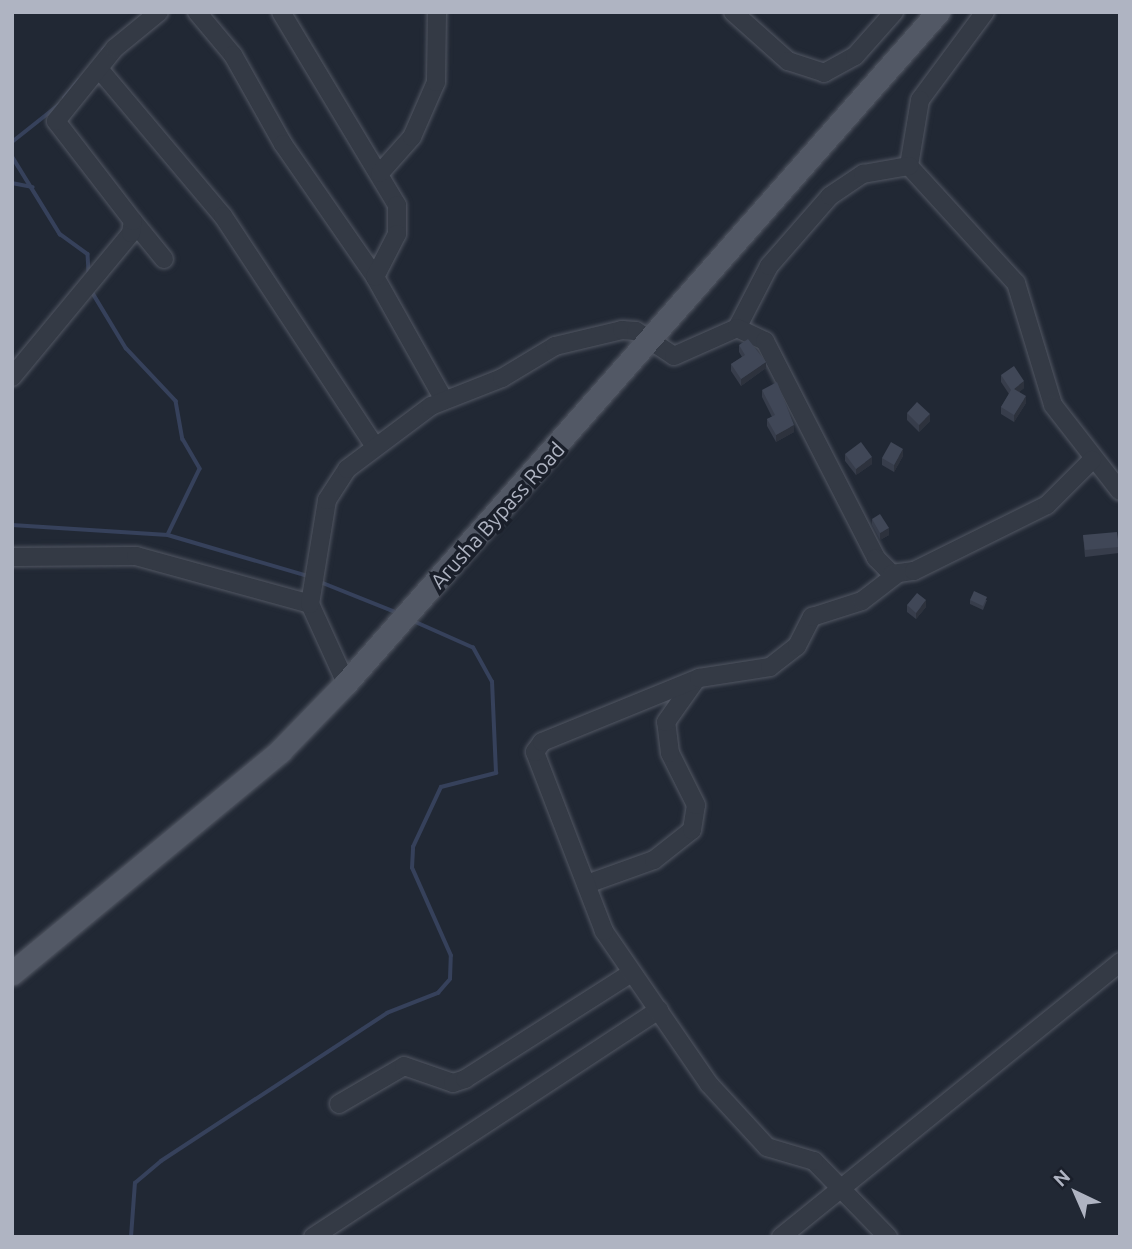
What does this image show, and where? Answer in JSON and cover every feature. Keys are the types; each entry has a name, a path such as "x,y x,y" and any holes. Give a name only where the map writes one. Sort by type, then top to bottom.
{"main road":[{"name":"Arusha Bypass Road","path":"12,973 280,751 346,683 388,639 938,12"}],"street":[{"path":"159,12 115,48 100,70 56,121 164,259"},
{"path":"197,12 233,55 283,144 375,277 444,400"},
{"path":"281,12 380,173 398,219 375,277"},
{"path":"380,173 412,137 436,82 437,12"},
{"path":"733,12 788,61 824,73 855,56 894,12"},
{"path":"909,166 920,100 985,12"},
{"path":"100,70 218,208 374,445"},
{"path":"346,683 314,587 331,492 374,445 444,400 502,378 564,342 629,329 674,356 737,328 769,266 830,196 863,174 909,166"},
{"path":"909,166 1016,283 1028,309 1044,387 1092,460 1120,491"},
{"path":"13,375 101,271 133,221"},
{"path":"737,328 759,337 779,360 876,558 897,574"},
{"path":"888,1237 844,1186 804,1155 767,1147 709,1084 659,1010 630,974 604,931 535,749 699,678 771,667 797,646 812,617 862,601 897,574 1047,505 1092,460"},
{"path":"12,557 136,556 314,587"},
{"path":"587,884 654,860 692,831 696,805 670,752 666,722 699,678"},
{"path":"780,1237 1120,962"},
{"path":"339,1104 404,1066 453,1083 474,1076 630,974"},
{"path":"313,1237 659,1010"}],"building":[{"path":"748,339 766,362 741,379 731,364 745,355 739,345"},
{"path":"1014,366 1024,381 1014,389 1026,396 1014,415 1001,407 1011,390 1001,375"},
{"path":"777,382 794,425 776,435 767,419 775,415 762,390"},
{"path":"917,402 930,414 919,425 907,413"},
{"path":"861,442 872,457 856,469 845,454"},
{"path":"891,442 903,449 894,465 882,458"},
{"path":"880,514 889,528 880,533 872,519"},
{"path":"1117,532 1119,547 1085,550 1083,535"},
{"path":"974,591 987,597 983,606 970,600"},
{"path":"917,593 926,600 916,613 907,605"}],"waterway":[{"path":"103,50 117,38"},
{"path":"64,98 79,80"},
{"path":"12,142 60,104"},
{"path":"12,156 60,234 88,254 89,276"},
{"path":"12,183 33,187"},
{"path":"91,290 126,348 176,401 183,439 200,469 168,535"},
{"path":"12,525 168,535 308,576"},
{"path":"318,581 398,613"},
{"path":"131,1237 135,1183 161,1161 387,1013 438,993 450,979 451,956 412,868 413,847 441,787 496,773 492,682 473,648 410,620"}]}
